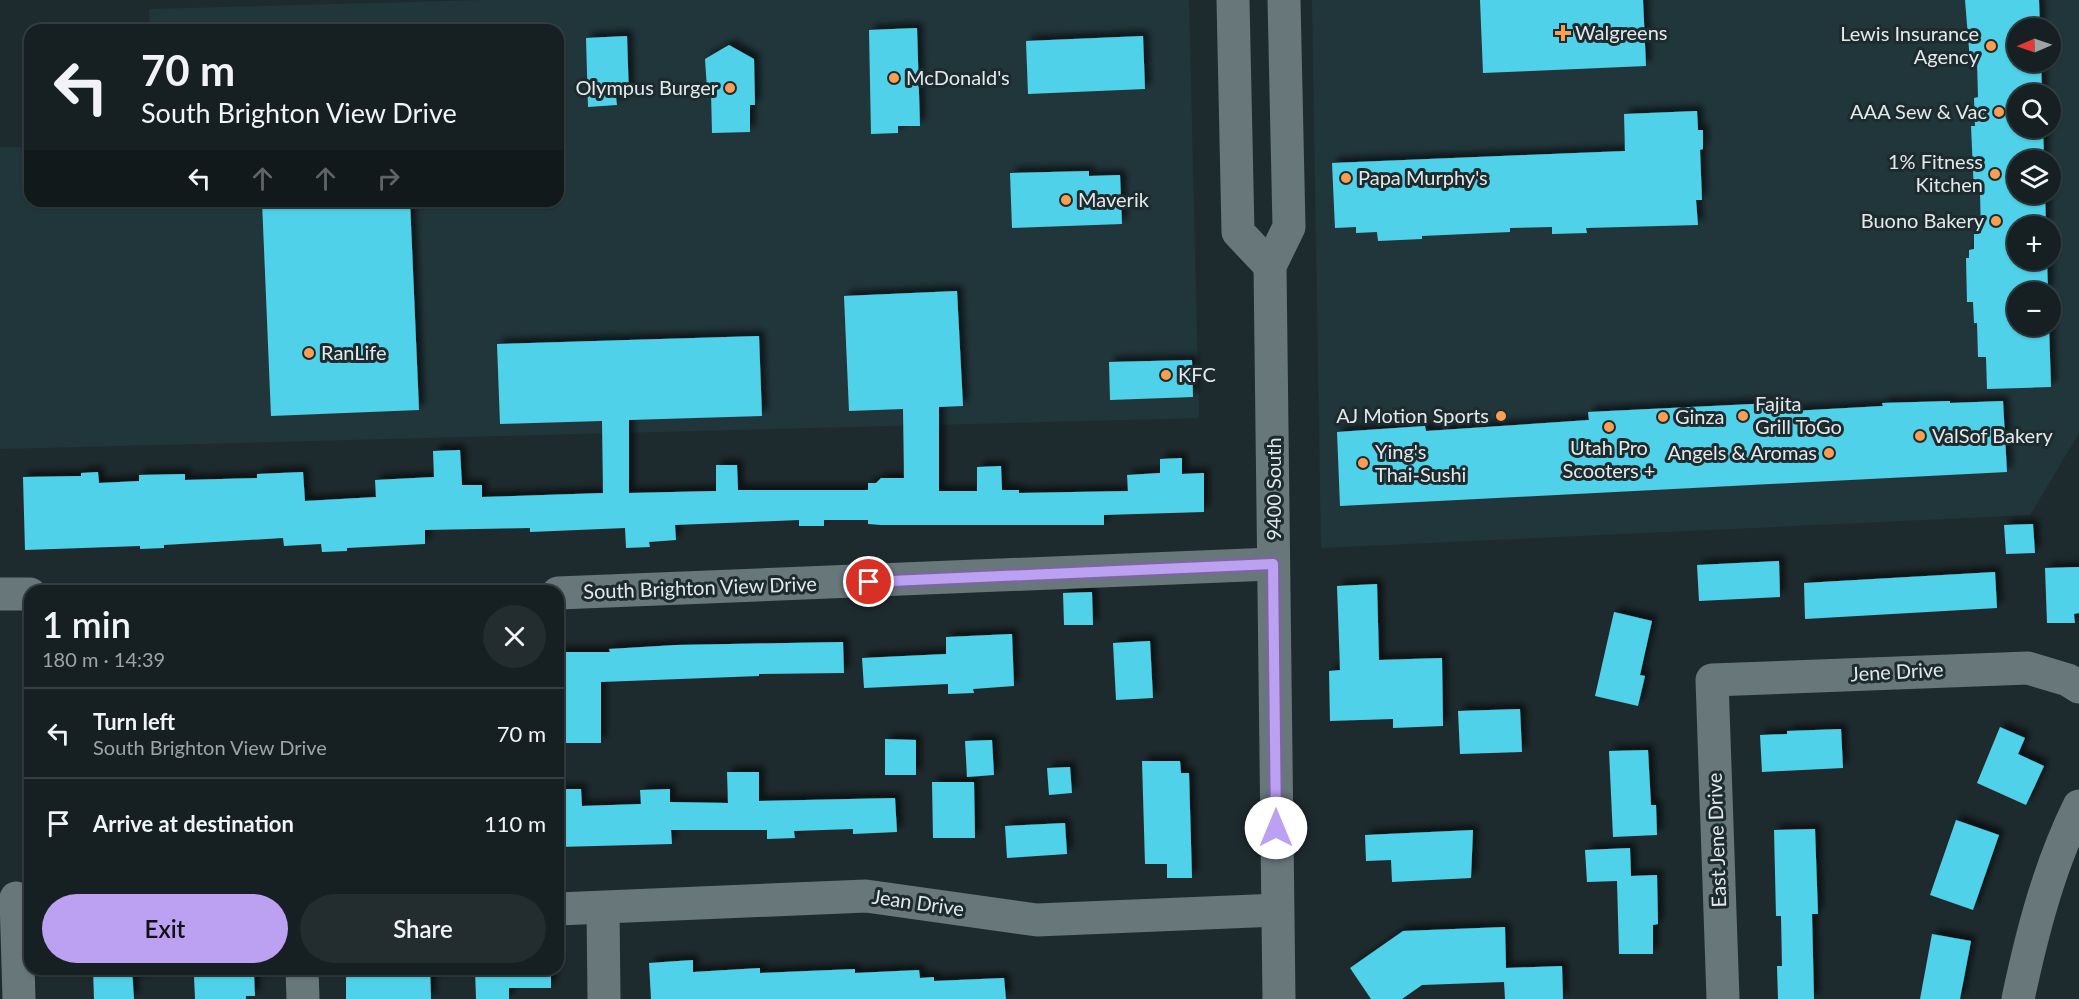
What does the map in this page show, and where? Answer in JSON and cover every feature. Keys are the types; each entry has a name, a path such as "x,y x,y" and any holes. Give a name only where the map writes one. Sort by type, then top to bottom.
{"street":[{"path":"1233,0 1238,232 1270,266"},
{"name":"9400 South","path":"1279,999 1273,564 1274,409 1270,266 1289,227 1284,0"},
{"name":"South Brighton View Drive","path":"564,593 1273,564"},
{"path":"0,594 24,594"},
{"name":"Jene Drive","path":"1712,680 2028,668 2079,687"},
{"name":"East Jene Drive","path":"1712,680 1723,999"},
{"path":"2018,999 2030,944 2049,879 2079,806"},
{"name":"Jean Drive","path":"564,909 866,896 1037,920 1276,910"},
{"path":"16,898 19,999"},
{"path":"603,908 604,999"},
{"path":"302,975 303,999"}],"shaded area":[{"path":"484,0 1189,0 1199,418 0,449 0,147 24,147 24,207 564,207 564,24 150,24 149,9"},
{"path":"1312,0 2079,0 2079,433 2030,515 1321,548"}],"building":[{"name":"Walgreens","path":"1480,0 1643,0 1646,66 1483,73"},
{"path":"1965,0 2039,0 2040,18 2007,18 2007,72 2041,72 2042,84 2007,84 2007,138 2043,138 2044,150 2007,150 2007,204 2045,204 2046,216 2007,216 2007,270 2047,270 2048,282 2007,282 2007,336 2049,336 2051,387 1987,389 1986,357 1978,357 1977,323 1974,323 1973,302 1967,302 1966,258 1969,258 1969,250 1974,249 1974,234 1981,233 1980,193 1974,193 1971,126 1975,126 1974,98 1978,97 1977,61 1970,61"},
{"name":"McDonald's","path":"917,28 920,126 898,126 898,133 871,134 869,30"},
{"path":"627,36 629,97 616,97 617,105 588,107 586,38"},
{"path":"1143,36 1145,89 1028,94 1026,41"},
{"name":"Olympus Burger","path":"729,45 754,59 755,105 750,105 750,132 712,133 711,92 707,89 705,59"},
{"path":"1697,111 1698,130 1703,130 1703,149 1700,150 1702,200 1696,200 1698,225 1586,228 1587,233 1552,234 1552,227 1510,228 1510,232 1422,236 1422,239 1378,241 1377,232 1356,233 1356,227 1335,228 1332,163 1625,151 1624,114"},
{"name":"Maverik","path":"1089,171 1089,176 1120,175 1122,224 1012,228 1010,173"},
{"path":"262,207 410,207 419,410 271,416"},
{"path":"957,291 963,406 939,407 939,491 977,491 977,467 1001,466 1002,490 1019,490 1019,493 1128,491 1127,475 1160,473 1160,459 1182,458 1182,474 1204,473 1204,512 1104,515 1104,525 881,525 868,524 868,520 824,520 824,526 799,526 799,520 675,525 676,540 649,542 650,547 626,548 625,528 530,532 530,528 425,530 425,544 347,548 347,551 322,552 321,544 284,546 283,538 164,545 164,548 140,549 140,546 25,550 23,477 81,476 81,473 98,472 99,483 139,481 139,475 185,474 185,480 257,478 257,474 303,472 305,501 376,497 375,480 434,477 433,451 460,450 462,485 482,485 482,497 603,493 602,421 500,424 497,344 759,336 762,416 629,420 629,493 716,491 716,465 737,465 738,490 868,490 868,483 876,483 881,478 904,478 903,409 849,411 844,296"},
{"path":"1192,360 1193,397 1110,400 1109,362"},
{"path":"1950,401 1950,403 2003,401 2007,472 1340,506 1337,432 1425,426 1426,431 1589,420 1588,412 1773,403 1774,412 1883,406 1882,403"},
{"path":"2033,524 2035,553 2006,554 2004,525"},
{"path":"1779,561 1780,597 1699,601 1697,565"},
{"path":"2079,567 2079,613 2074,614 2075,623 2047,623 2045,568"},
{"path":"1995,572 1997,608 1805,619 1804,583"},
{"path":"1377,584 1379,660 1442,658 1443,726 1393,728 1393,719 1330,721 1329,671 1340,670 1337,586"},
{"path":"1092,592 1093,625 1064,625 1063,593"},
{"path":"1614,612 1652,621 1640,675 1645,676 1638,706 1595,696"},
{"path":"1012,634 1014,686 973,689 974,693 948,694 948,684 864,688 862,658 946,654 946,637"},
{"path":"1150,641 1153,698 1116,700 1113,643"},
{"path":"843,642 844,673 759,674 759,676 601,682 601,743 564,743 564,652 610,652 609,649 676,645"},
{"path":"1520,709 1522,752 1460,754 1458,711"},
{"path":"2000,727 2025,738 2018,754 2044,766 2026,805 1977,783"},
{"path":"1841,729 1843,768 1762,772 1760,735 1787,734 1787,731"},
{"path":"885,739 916,740 916,775 885,775"},
{"path":"992,740 994,775 967,777 965,741"},
{"path":"1648,750 1651,805 1656,805 1657,835 1613,837 1609,751"},
{"path":"1142,761 1180,761 1181,773 1189,773 1192,878 1167,878 1167,864 1145,864"},
{"path":"1070,767 1072,793 1049,795 1047,768"},
{"path":"727,772 759,772 759,801 895,798 897,832 853,834 853,829 794,831 795,838 767,839 767,830 671,830 672,844 564,847 564,789 581,789 582,806 641,804 640,790 670,789 670,802 728,803"},
{"path":"932,782 974,782 975,838 933,838"},
{"path":"1956,820 1999,835 1973,910 1930,895"},
{"path":"1065,823 1067,854 1007,858 1005,826"},
{"path":"1815,829 1818,914 1812,914 1814,999 1778,999 1777,966 1782,966 1781,916 1776,916 1774,830"},
{"path":"1473,830 1471,878 1392,882 1391,860 1366,861 1365,835"},
{"path":"1630,848 1631,876 1657,875 1658,924 1653,925 1653,954 1619,954 1617,881 1587,882 1585,850"},
{"path":"1505,927 1506,968 1562,966 1563,999 1505,999 1504,982 1422,985 1402,999 1371,999 1350,968 1403,931"},
{"path":"1932,934 1971,941 1960,999 1920,999"},
{"path":"693,960 693,972 760,968 760,973 855,969 855,973 919,970 920,978 934,977 934,981 1004,978 1006,999 651,999 649,963"},
{"path":"93,975 132,975 134,999 94,999"},
{"path":"254,975 255,996 246,996 246,999 195,999 194,976"},
{"path":"346,975 430,975 431,999 346,999"},
{"path":"475,975 551,975 551,988 509,988 509,999 476,999"}],"place":[{"name":"Walgreens","path":"1563,33"},
{"name":"Lewis Insurance Agency","path":"1991,46"},
{"name":"McDonald's","path":"894,78"},
{"name":"Olympus Burger","path":"730,88"},
{"name":"AAA Sew & Vac","path":"1999,112"},
{"name":"1% Fitness Kitchen","path":"1995,174"},
{"name":"Papa Murphy's","path":"1346,178"},
{"name":"Maverik","path":"1066,200"},
{"name":"Buono Bakery","path":"1996,221"},
{"name":"RanLife","path":"309,353"},
{"name":"KFC","path":"1166,375"},
{"name":"AJ Motion Sports","path":"1501,416"},
{"name":"Fajita Grill ToGo","path":"1743,416"},
{"name":"Ginza","path":"1663,417"},
{"name":"Utah Pro Scooters +","path":"1609,427"},
{"name":"ValSof Bakery","path":"1920,436"},
{"name":"Angels & Aromas","path":"1829,453"},
{"name":"Ying's Thai-Sushi","path":"1363,463"}],"route":[{"path":"869,582 1273,564 1276,828"}]}
